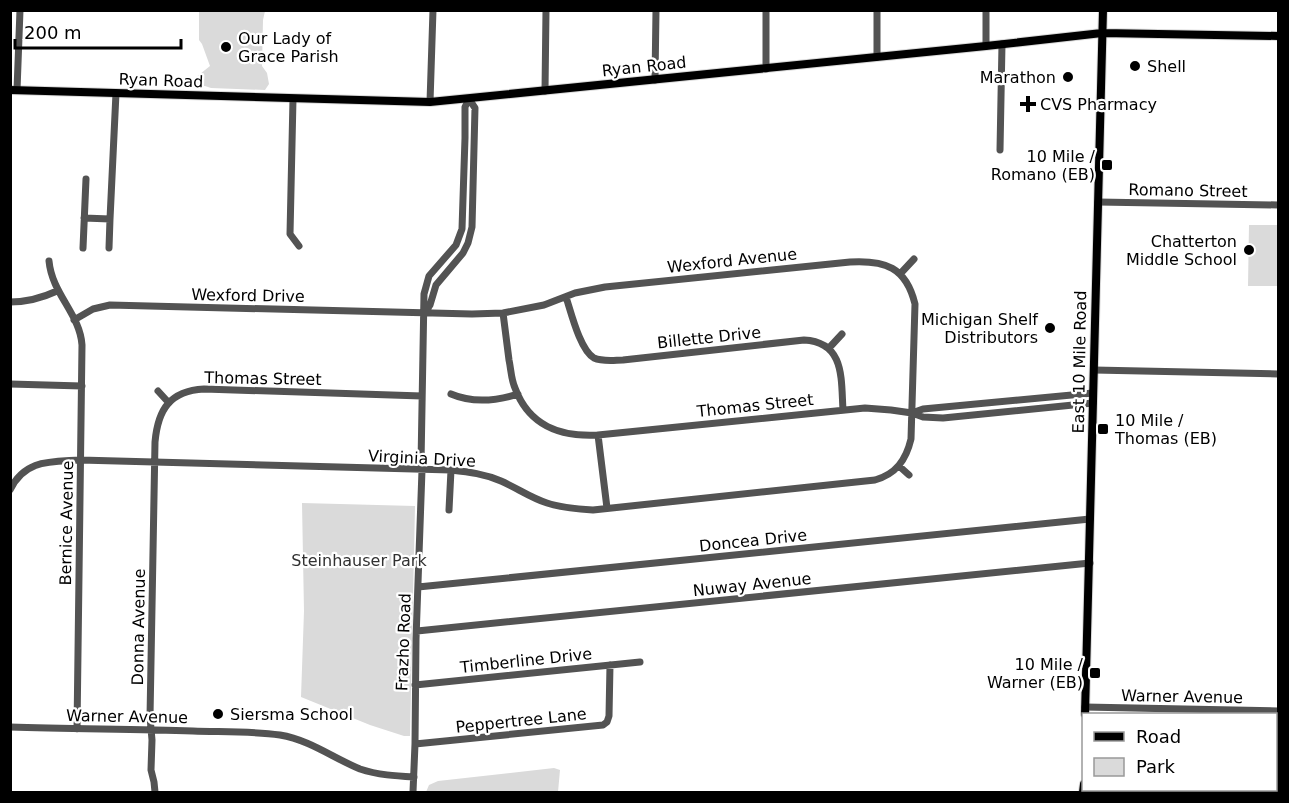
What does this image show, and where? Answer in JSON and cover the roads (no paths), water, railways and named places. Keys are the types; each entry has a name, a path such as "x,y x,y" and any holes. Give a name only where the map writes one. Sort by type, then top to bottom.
{"main road":[{"name":"East 10 Mile Road","path":"1085,711 1103,10"},
{"name":"Ryan Road","path":"14,90 430,102 1102,33 1278,36"}],"street":[{"path":"14,90 20,10"},
{"path":"430,102 433,10"},
{"path":"545,91 546,10"},
{"path":"655,80 656,10"},
{"path":"766,10 766,69"},
{"path":"877,10 877,57"},
{"path":"986,10 986,46"},
{"path":"1000,150 1002,44"},
{"path":"109,248 116,93"},
{"path":"293,99 290,234 299,246"},
{"name":"Frazho Road","path":"413,792 425,313 436,285 463,253 471,235 475,108 469,99"},
{"path":"83,248 86,179"},
{"name":"Romano Street","path":"1098,202 1278,206"},
{"path":"84,218 110,219"},
{"path":"909,475 899,466 905,458 911,439 915,304 913,294 900,274 914,259"},
{"path":"10,302 29,301 57,291 51,277 49,261"},
{"name":"Wexford Avenue","path":"425,313 503,313 544,305 587,290 859,261 879,262 890,266 900,274"},
{"name":"Bernice Avenue","path":"57,291 82,337 77,729"},
{"name":"Billette Drive","path":"566,297 584,346 592,356 600,360 623,360 804,340 820,343 829,348"},
{"name":"Wexford Drive","path":"74,320 93,309 110,305 425,313"},
{"name":"Thomas Street","path":"503,313 514,385 524,405 547,426 567,434 580,436 843,410 880,409 912,413 923,409 1093,393"},
{"path":"842,334 829,348 837,358 843,410"},
{"path":"1094,370 1278,374"},
{"path":"10,384 82,386"},
{"name":"Thomas Street","path":"169,403 184,393 204,389 422,396"},
{"path":"154,462 156,425 169,403 158,391"},
{"path":"451,394 467,399 488,400 518,394"},
{"path":"1022,399 1024,410"},
{"path":"991,403 992,413"},
{"path":"912,413 923,417 943,418 1093,403"},
{"path":"598,435 607,508"},
{"name":"Virginia Drive","path":"10,490 21,474 33,465 80,460 452,471 479,473 500,480 535,499 566,508 593,510 869,481 885,477 899,466"},
{"name":"Donna Avenue","path":"154,462 150,717 151,770 155,792"},
{"path":"449,510 452,471"},
{"name":"Doncea Drive","path":"418,587 1090,519"},
{"name":"Nuway Avenue","path":"417,631 1090,563"},
{"name":"Timberline Drive","path":"415,685 640,662"},
{"name":"Peppertree Lane","path":"415,744 603,725 609,716 610,665"},
{"name":"Warner Avenue","path":"1085,711 1278,711"},
{"name":"Warner Avenue","path":"10,727 261,733 290,737 368,771 414,777"}],"place":[{"name":"Our Lady of Grace Parish","path":"226,47"},
{"name":"Shell","path":"1135,66"},
{"name":"Marathon","path":"1068,77"},
{"name":"CVS Pharmacy","path":"1028,104"},
{"name":"10 Mile / Romano (EB)","path":"1107,165"},
{"name":"Chatterton Middle School","path":"1249,250"},
{"name":"Michigan Shelf Distributors","path":"1050,328"},
{"name":"10 Mile / Thomas (EB)","path":"1103,429"},
{"name":"10 Mile / Warner (EB)","path":"1095,673"},
{"name":"Siersma School","path":"218,714"}],"park label":[{"name":"Steinhauser Park","path":"359,560"}]}
